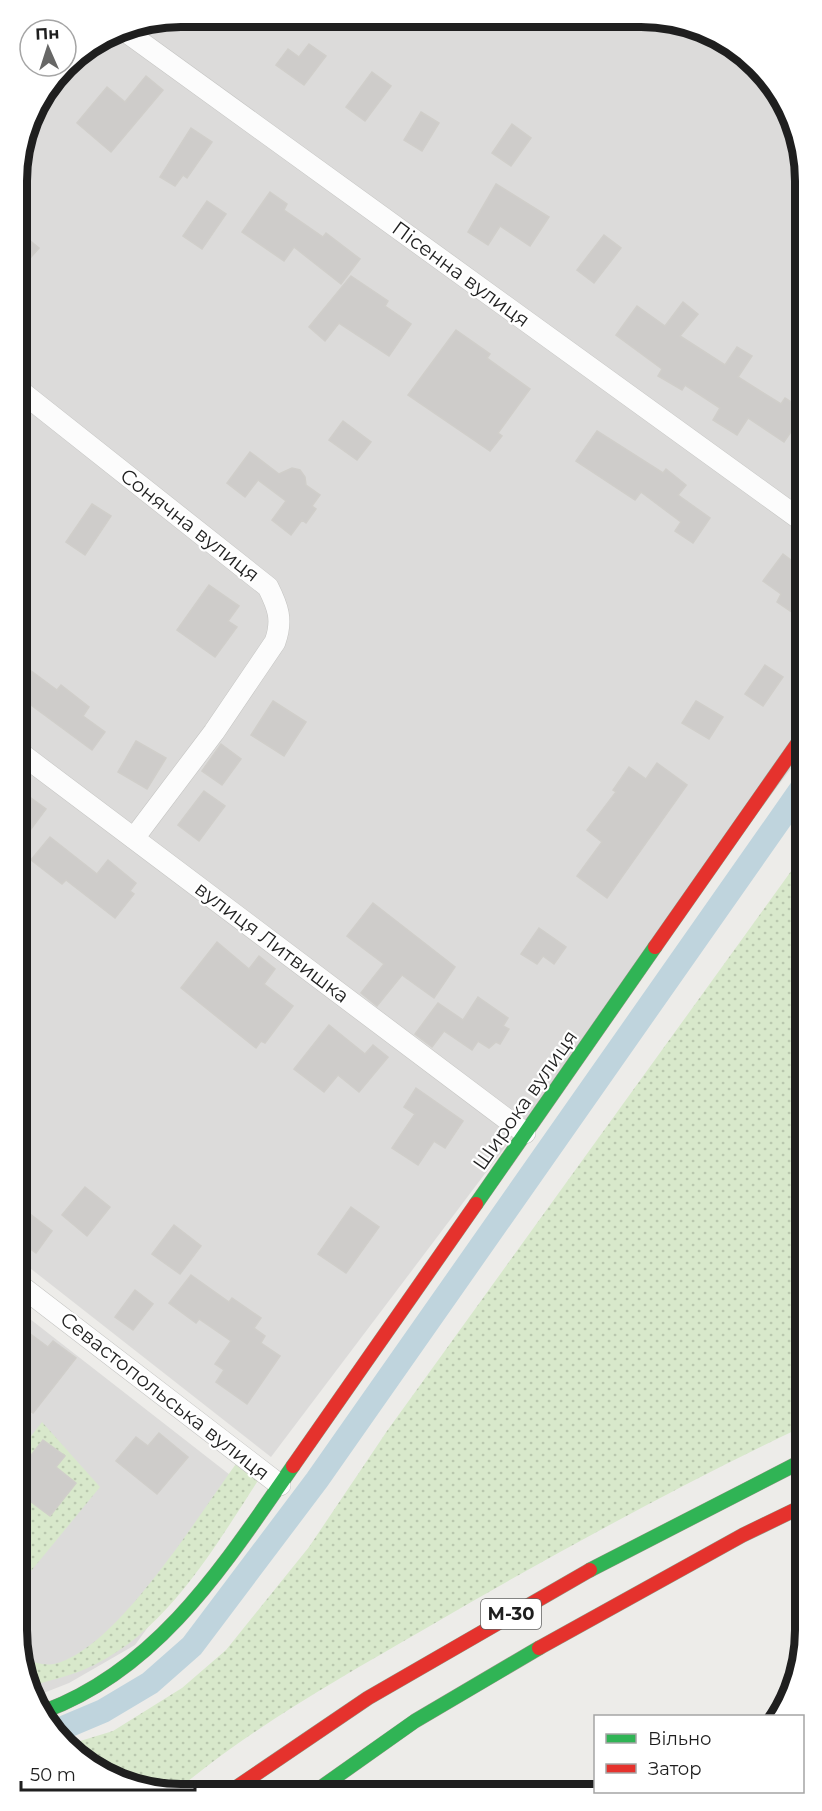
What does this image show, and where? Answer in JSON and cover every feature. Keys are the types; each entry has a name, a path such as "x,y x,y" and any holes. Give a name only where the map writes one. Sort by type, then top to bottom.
{"main road":[{"name":"Широка вулиця","path":"50,1710 63,1706 109,1681 154,1643 213,1580 795,747"},
{"name":"М-30","path":"240,1784 278,1756 445,1653 617,1554 795,1465"},
{"name":"М-30","path":"326,1784 415,1721 573,1628 744,1535 795,1510"}],"street":[{"name":"Пісенна вулиця","path":"131,36 795,516"},
{"name":"Сонячна вулиця","path":"27,396 268,587 279,610 281,627 275,642 214,732 134,838"},
{"name":"вулиця Литвишка","path":"27,758 525,1133"},
{"name":"Севастопольська вулиця","path":"27,1291 280,1485"}],"shaded area":[{"path":"171,27 651,27 681,32 700,39 735,59 750,72 763,87 783,122 794,161 795,763 271,1457 27,1266 27,171 32,141 39,122 53,95 65,79 78,78 78,67 95,53 122,39 141,32"},
{"path":"27,1317 248,1489 135,1645 69,1683 41,1694 32,1670 28,1650"}],"green space":[{"path":"795,866 795,1430 612,1524 359,1667 265,1725 185,1784 161,1783 131,1776 104,1763 76,1742 113,1731 182,1688 226,1650 309,1547 387,1431"},
{"path":"42,1422 100,1487 27,1576 27,1441"},
{"path":"239,1460 263,1473 207,1558 164,1611 140,1635 113,1655 83,1670 37,1684 30,1662 54,1664 78,1653 104,1634 130,1607 180,1544"}],"building":[{"path":"309,44 326,56 304,85 276,65 288,49 299,57"},
{"path":"372,72 391,86 365,121 346,107"},
{"path":"146,76 163,90 111,152 77,123 107,87 125,102"},
{"path":"421,112 439,123 422,151 404,140"},
{"path":"512,124 531,138 511,166 492,153"},
{"path":"191,128 212,142 187,178 183,175 175,186 160,177"},
{"path":"496,184 549,217 530,246 500,226 488,245 468,232"},
{"path":"270,192 287,204 284,210 323,237 326,233 360,259 341,284 294,247 284,261 242,232"},
{"path":"207,201 226,214 202,249 183,236"},
{"path":"604,235 621,248 594,283 577,270"},
{"path":"27,238 39,248 27,262"},
{"path":"351,276 388,301 385,306 411,324 389,356 339,323 325,341 309,327"},
{"path":"683,302 698,314 680,336 725,365 737,347 752,356 738,377 781,404 785,398 795,404 795,426 784,442 748,418 737,435 713,420 720,408 685,385 682,390 658,376 662,369 616,335 637,306 665,326"},
{"path":"456,330 490,354 487,358 530,389 498,433 502,436 490,451 408,395"},
{"path":"343,421 371,442 357,460 329,440"},
{"path":"597,431 663,473 666,469 686,485 678,495 710,518 693,543 675,531 681,522 641,492 635,500 576,461"},
{"path":"250,452 279,474 292,468 300,470 305,477 306,485 320,495 312,506 316,509 306,523 302,520 291,535 272,520 286,501 258,480 245,497 227,483"},
{"path":"92,504 111,516 85,555 66,542"},
{"path":"783,554 795,563 795,614 777,602 781,594 763,581"},
{"path":"209,585 239,606 228,621 237,627 215,657 177,630"},
{"path":"765,665 783,677 763,706 745,694"},
{"path":"27,668 57,690 61,685 89,707 83,716 105,732 92,750 27,702"},
{"path":"273,701 306,722 284,756 251,735"},
{"path":"696,701 723,717 709,739 682,723"},
{"path":"136,741 166,758 147,789 118,772"},
{"path":"221,744 241,759 222,785 202,771"},
{"path":"657,763 687,785 607,898 577,876 602,842 587,830 616,792 613,790 629,767 646,779"},
{"path":"204,791 225,806 199,841 178,825"},
{"path":"31,798 46,809 27,834 27,803"},
{"path":"50,837 97,874 108,860 136,883 130,891 134,894 115,918 66,880 62,884 31,860"},
{"path":"373,903 455,967 434,998 402,975 377,1006 361,993 384,964 347,936"},
{"path":"539,928 566,947 554,964 543,956 537,964 521,954"},
{"path":"217,942 249,969 259,956 275,969 264,984 293,1006 265,1043 261,1041 256,1048 181,988"},
{"path":"478,997 508,1018 503,1026 509,1029 500,1044 496,1042 489,1048 478,1041 472,1050 444,1031 432,1047 415,1034 438,1003 463,1020"},
{"path":"329,1025 365,1054 373,1045 388,1057 359,1092 338,1075 324,1092 294,1069"},
{"path":"416,1088 463,1121 445,1148 434,1141 418,1165 392,1148 415,1114 404,1107"},
{"path":"85,1187 110,1207 87,1236 62,1215"},
{"path":"351,1207 379,1227 346,1273 318,1254"},
{"path":"27,1212 52,1231 36,1253 27,1246"},
{"path":"174,1225 201,1246 180,1274 152,1254"},
{"path":"191,1275 229,1302 232,1298 261,1318 254,1328 265,1336 261,1343 280,1356 247,1404 216,1382 224,1370 215,1364 231,1341 199,1319 196,1323 169,1303"},
{"path":"135,1290 153,1304 133,1330 115,1317"},
{"path":"27,1331 48,1347 53,1341 76,1358 33,1413 27,1409"},
{"path":"159,1433 188,1457 157,1494 116,1461 136,1437 148,1446"},
{"path":"43,1440 65,1456 56,1467 76,1483 50,1516 27,1499 27,1460"}],"waterway":[{"path":"63,1728 103,1711 150,1683 192,1646 317,1480 795,798"}],"traffic: fast":[{"path":"476,1204 655,947"},
{"path":"590,1570 795,1465"},
{"path":"49,1709 86,1692 123,1668 156,1640 215,1574 293,1466"},
{"path":"326,1784 415,1721 539,1648"}],"traffic: jam":[{"path":"655,947 795,747"},
{"path":"293,1466 476,1204"},
{"path":"539,1648 743,1535 795,1510"},
{"path":"241,1784 368,1698 590,1570"}]}
